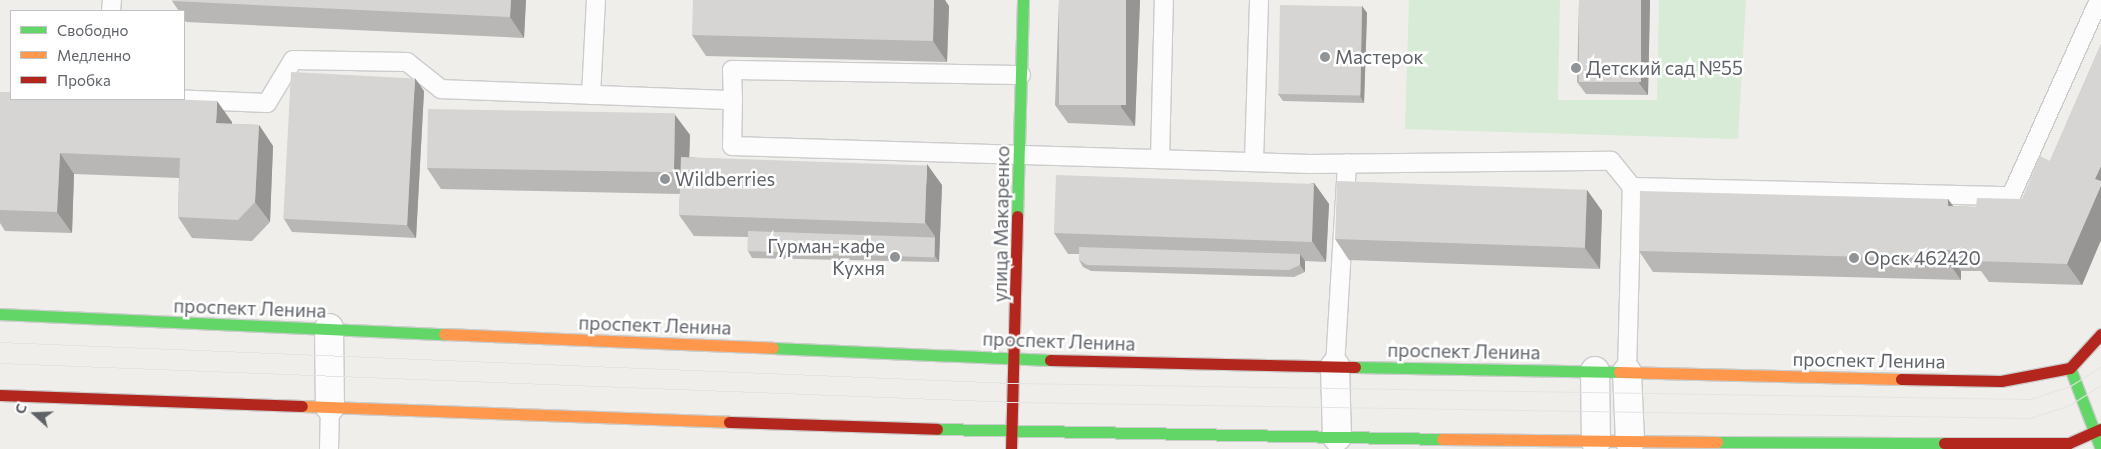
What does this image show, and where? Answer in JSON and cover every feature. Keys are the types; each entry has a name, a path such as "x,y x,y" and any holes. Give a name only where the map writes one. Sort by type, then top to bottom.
{"main road":[{"name":"улица Макаренко","path":"1011,449 1015,360 1023,0"},
{"name":"проспект Ленина","path":"0,314 1015,360 2001,381 2070,368"},
{"path":"2101,334 2070,368 2098,432 2101,449"},
{"path":"0,395 1012,430 1337,437 1596,446 1630,442 2068,443 2098,432"}],"street":[{"path":"330,328 330,407"},
{"path":"1335,366 1337,437"},
{"path":"1595,372 1596,446"},
{"path":"1627,372 1630,442"}],"lane":[{"path":"591,95 596,0"},
{"path":"1160,159 1164,0"},
{"path":"1254,161 1259,0"},
{"path":"1632,187 2011,196 2037,160 2099,0"},
{"path":"185,100 267,103 292,60 407,62 441,89 733,100"},
{"path":"1021,74 732,70 732,146 1347,163 1612,161 1632,187 1627,372"},
{"path":"1335,366 1347,163"},
{"path":"329,449 330,407"}],"green space":[{"name":"Детский сад №55","path":"1409,0 1560,0 1558,100 1657,100 1659,0 1746,0 1738,139 1405,129"}],"building":[{"path":"172,0 511,0 510,17"},
{"path":"693,0 934,0 933,41 692,35"},
{"path":"1059,0 1126,0 1126,105 1059,105"},
{"path":"1579,0 1641,0 1641,82 1579,82"},
{"name":"Мастерок","path":"1280,5 1362,6 1360,95 1278,94"},
{"path":"2101,44 2101,166 2095,179 2101,181 2101,186 2067,264 1974,261 1975,251 1946,250 1946,259 1639,251 1640,191 1948,199 1948,206 1976,207 1977,198 2022,199 2040,156 2050,161"},
{"path":"291,72 415,78 407,225 283,219"},
{"path":"0,92 10,92 10,100 217,101 216,123 259,125 255,202 238,220 178,217 180,158 60,153 57,212 0,210"},
{"path":"428,109 675,113 674,172 427,168"},
{"path":"681,157 927,166 925,224 679,215"},
{"path":"1056,175 1314,184 1312,242 1054,233"},
{"path":"1337,181 1587,190 1585,248 1335,239"},
{"path":"748,231 935,238 934,258 747,251"},
{"path":"1079,247 1300,254 1300,265 1289,270 1087,265 1079,260"}],"tram line":[{"path":"0,342 1014,383 2030,399 2070,386 2101,367"},
{"path":"0,363 1013,402 2030,418 2070,405 2101,385"}],"traffic: fast":[{"path":"1017,216 1023,0"},
{"path":"0,314 444,334"},
{"path":"773,348 1050,360"},
{"path":"1355,367 1619,372"},
{"path":"2070,368 2101,449"},
{"path":"937,429 1442,439"},
{"path":"1717,442 1944,443"}],"traffic: slow":[{"path":"444,334 773,348"},
{"path":"1619,372 1901,379"},
{"path":"302,406 729,422"},
{"path":"1442,439 1717,442"}],"traffic: jam":[{"path":"1011,449 1017,216"},
{"path":"1901,379 2001,381 2070,368 2101,334"},
{"path":"1050,360 1355,367"},
{"path":"0,395 302,406"},
{"path":"729,422 937,429"},
{"path":"1944,443 2069,443 2101,429"}],"place":[{"name":"Мастерок","path":"1325,57"},
{"name":"Детский сад №55","path":"1576,68"},
{"name":"Wildberries","path":"665,179"},
{"name":"Гурман-кафе Кухня","path":"895,257"},
{"name":"Орск 462420","path":"1854,258"}]}
